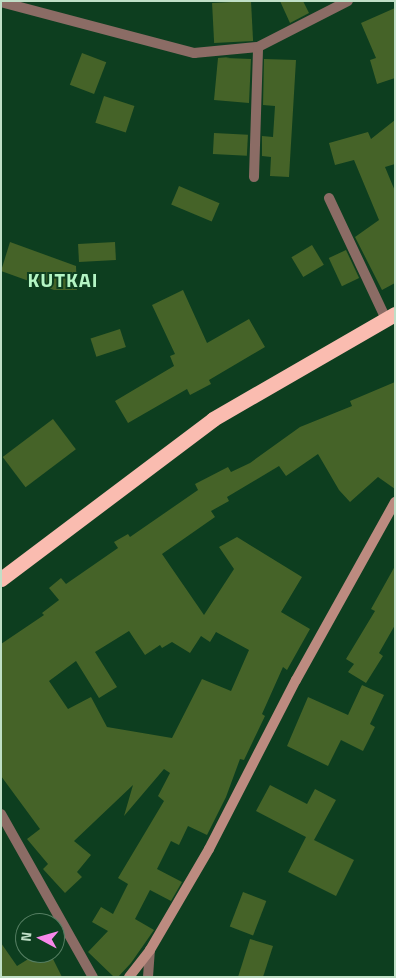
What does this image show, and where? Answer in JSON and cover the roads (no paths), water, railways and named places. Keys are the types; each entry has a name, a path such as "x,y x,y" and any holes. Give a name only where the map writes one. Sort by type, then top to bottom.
{"highway":[{"path":"4,572 213,419 391,316"}],"street":[{"path":"1,2 194,53 258,47 348,1"},
{"path":"254,176 258,47"},
{"path":"329,198 391,316"},
{"path":"129,977 150,950 209,849 296,680 395,502"},
{"path":"1,814 93,977"},
{"path":"148,977 150,950"}],"district":[{"name":"KUTKAI","path":"63,279"}]}
